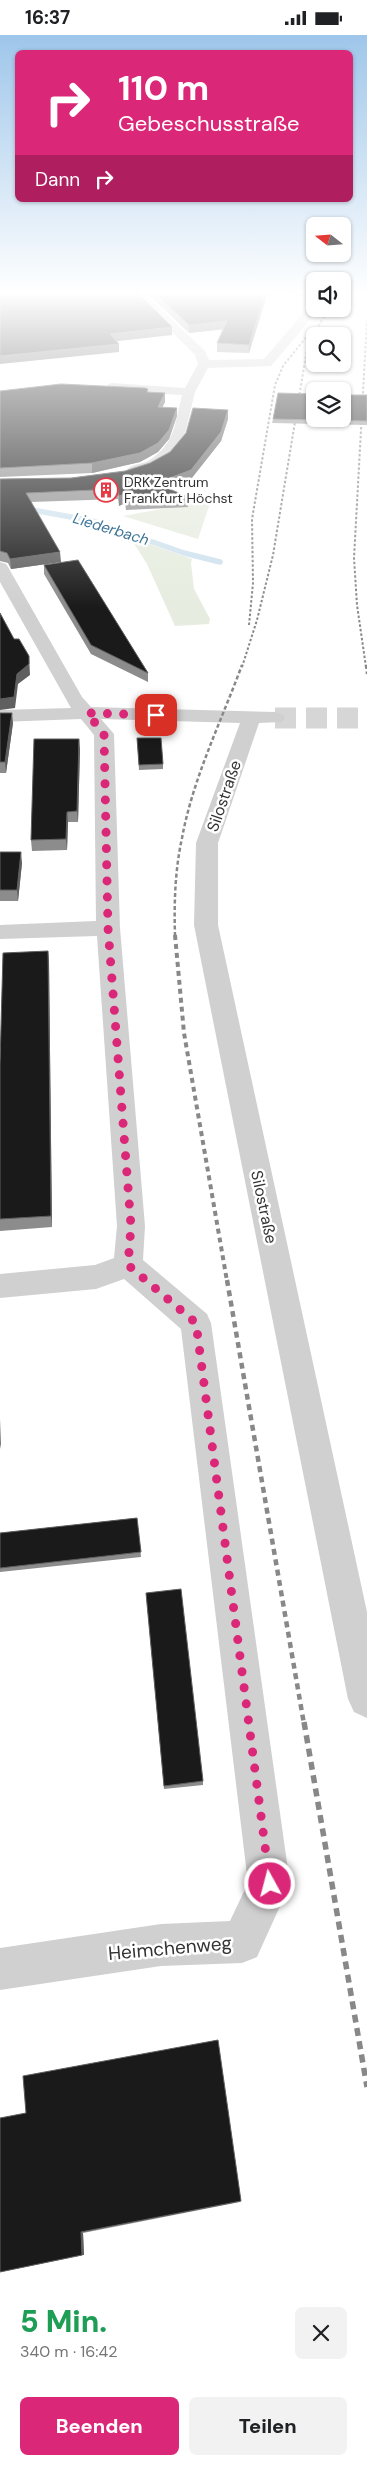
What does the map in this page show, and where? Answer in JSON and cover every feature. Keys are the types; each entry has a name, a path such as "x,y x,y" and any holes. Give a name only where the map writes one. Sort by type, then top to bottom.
{"street":[{"path":"121,474 153,464 177,443 189,397"},
{"path":"0,567 74,699 104,734 108,928 131,1226 128,1265 96,1277 0,1286"},
{"path":"0,716 87,713 275,719"},
{"name":"Silostraße","path":"251,718 207,843 206,925 367,1699"},
{"path":"0,932 108,928"},
{"name":"Heimchenweg","path":"0,1969 161,1945 242,1941 270,1884 196,1323 128,1265"}],"shaded area":[{"path":"211,500 198,539 123,516"},
{"path":"130,537 192,559 194,589 210,619 209,624 175,626 147,564"}],"building":[{"path":"0,397 163,397 158,407 177,408 169,430 158,443 140,453 92,463 0,468"},
{"path":"277,397 306,397 306,420 273,419"},
{"path":"351,397 367,397 367,421 351,421"},
{"path":"193,408 228,410 221,432 191,470 156,483 188,497 126,500 125,494 119,496 118,489 26,493 60,552 10,559 7,553 0,551 0,479 71,478 125,471 150,463 170,452 186,433"},
{"path":"78,560 148,673 91,645 44,565"},
{"path":"0,613 14,639 19,639 29,656 29,664 17,674 14,697 0,699"},
{"path":"0,713 12,713 5,762 0,762"},
{"path":"137,738 161,738 163,764 139,765"},
{"path":"34,739 79,739 77,811 67,812 66,839 31,840"},
{"path":"0,852 21,852 17,890 0,890"},
{"path":"48,951 51,1216 0,1219 0,1064 3,953"},
{"path":"137,1518 141,1552 0,1568 0,1533"},
{"path":"181,1589 203,1781 164,1786 146,1593"},
{"path":"218,2040 241,2201 81,2232 82,2255 0,2272 0,2118 26,2113 23,2076"}],"waterway":[{"name":"Liederbach","path":"0,504 93,521 184,553 220,562"}],"tunnel":[{"path":"275,718 367,718"}],"railway":[{"path":"249,625 253,583 252,519 273,397"},
{"path":"242,667 257,620 273,555 299,397"},
{"path":"363,397 354,558 357,605 366,667"},
{"path":"175,935 176,874 187,816 208,750 242,665"},
{"path":"366,665 367,674"},
{"path":"175,935 184,1033 227,1281"},
{"path":"227,1280 304,1724"},
{"path":"304,1722 367,2087"}],"place":[{"name":"DRK Zentrum Frankfurt Höchst","path":"106,490"}],"route":[{"path":"156,715 87,713 104,734 108,928 131,1226 128,1265 196,1323 270,1884"}]}
